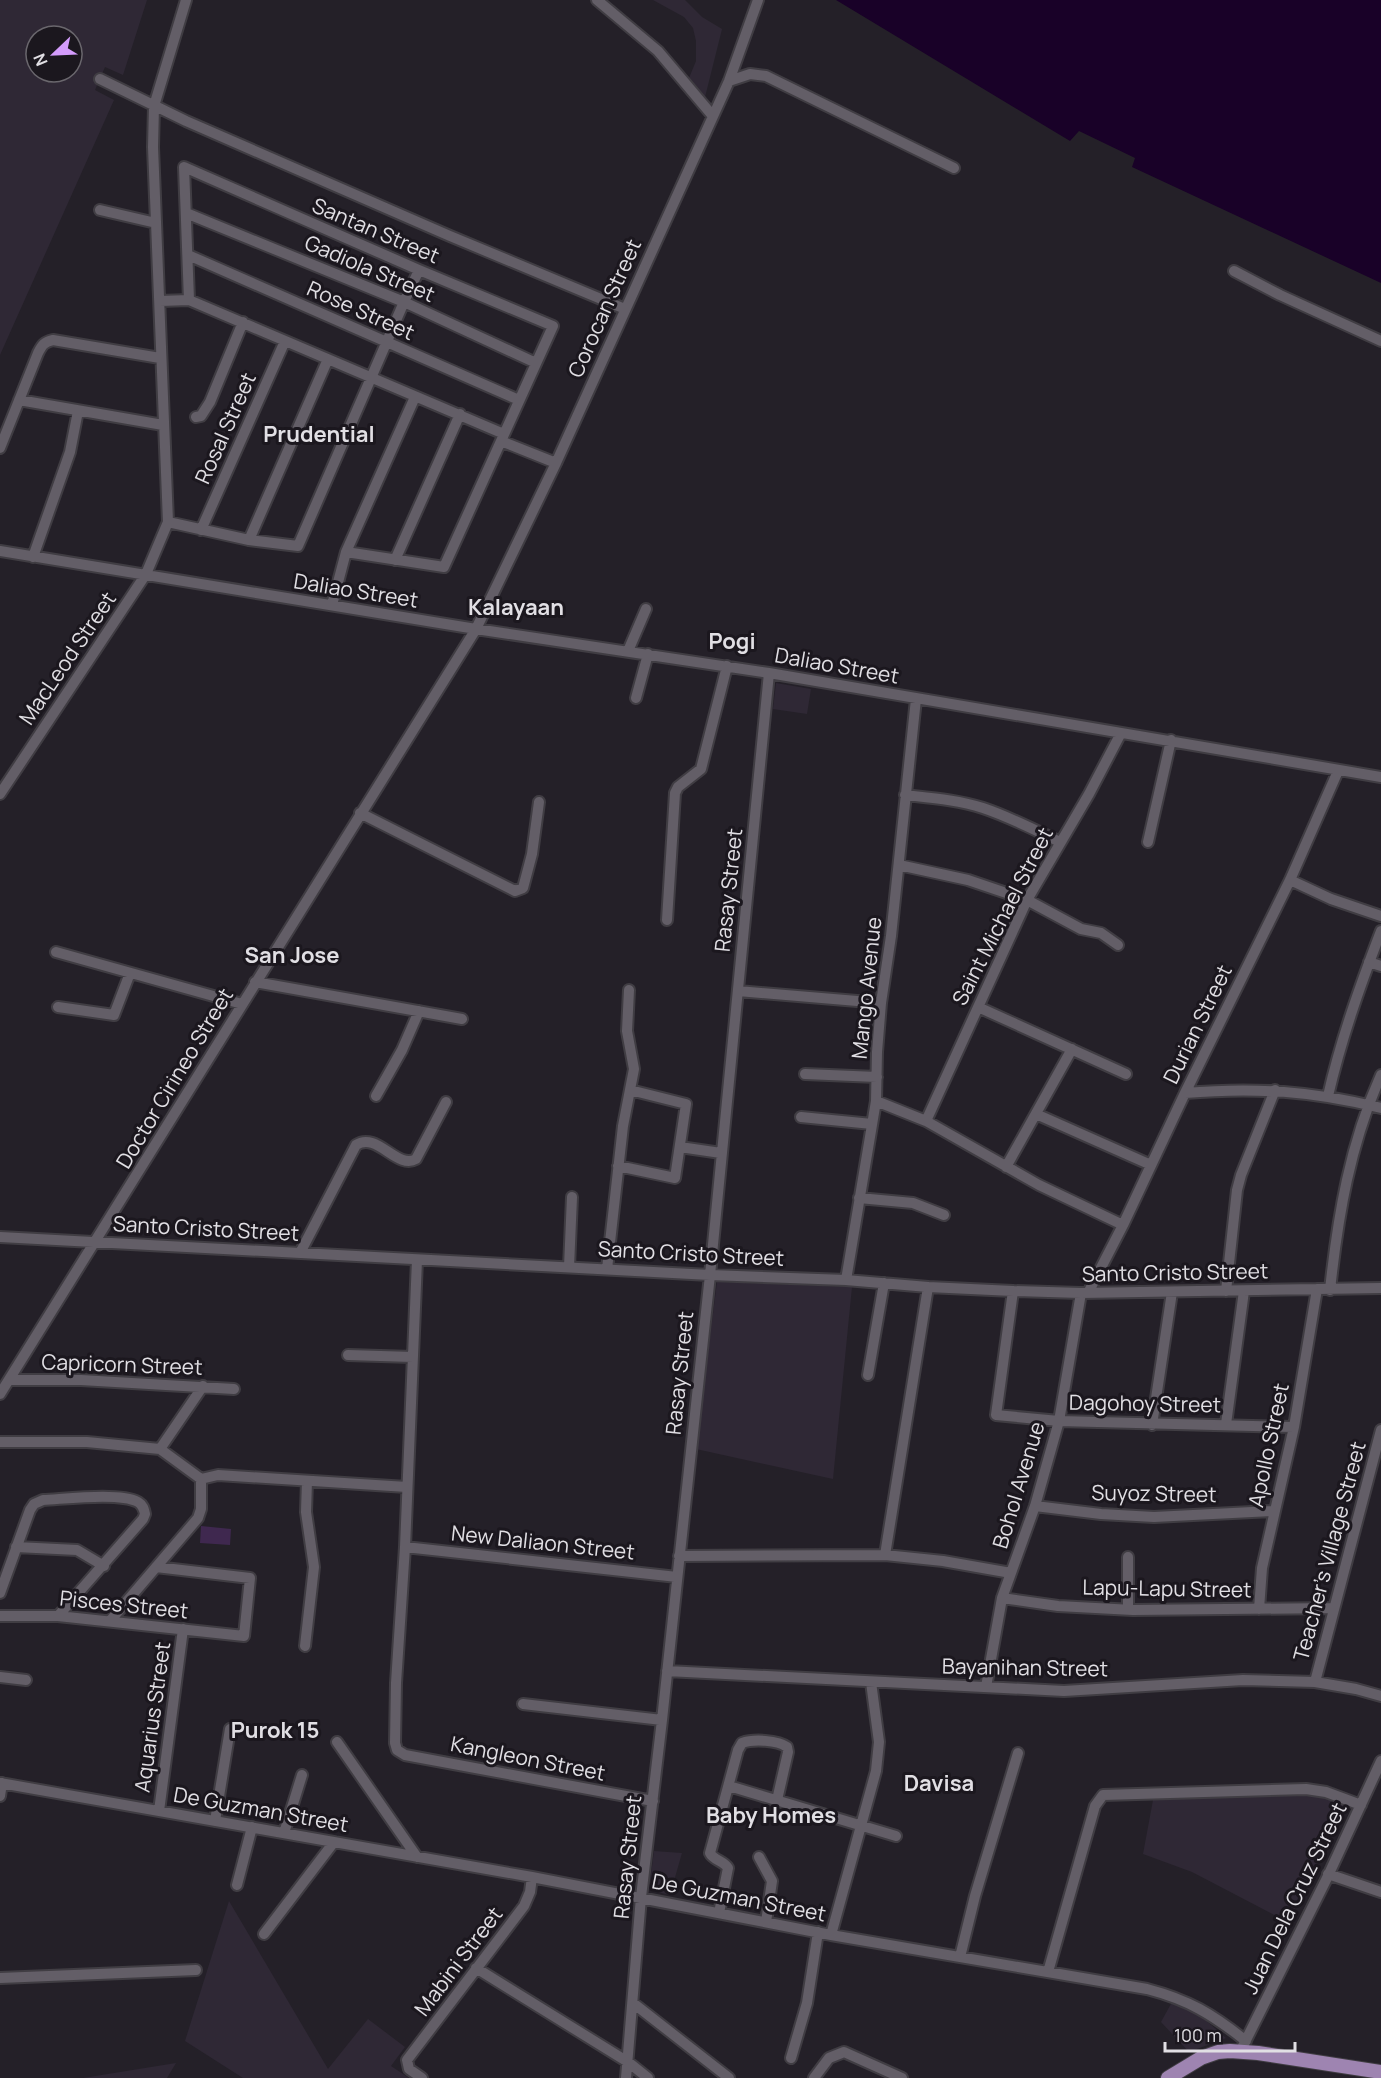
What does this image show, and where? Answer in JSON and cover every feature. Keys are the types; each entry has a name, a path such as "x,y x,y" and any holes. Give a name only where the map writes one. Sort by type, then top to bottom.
{"main road":[{"path":"1168,2078 1190,2063 1218,2052 1243,2046 1381,2072"}],"street":[{"path":"186,0 154,106 153,147 160,358 168,522 249,540 298,546 419,270"},
{"path":"597,0 658,51 712,115"},
{"name":"Corocan Street","path":"476,629 556,463 729,81 758,0"},
{"path":"729,81 750,74 766,76 954,168"},
{"path":"100,79 154,106 450,236 625,309"},
{"name":"Santan Street","path":"186,213 184,167 553,326 536,363"},
{"path":"100,210 156,223"},
{"path":"186,213 189,300"},
{"name":"Gadiola Street","path":"186,213 404,302 536,363"},
{"name":"Rose Street","path":"188,255 519,400"},
{"path":"1234,271 1280,295 1381,341"},
{"path":"159,301 189,300 243,322 415,397 460,414 556,463"},
{"path":"196,417 201,416 210,402 243,322"},
{"path":"0,448 38,353 46,342 53,340 160,358"},
{"name":"Rosal Street","path":"201,531 285,341"},
{"path":"249,540 328,359"},
{"path":"346,552 444,567 536,363"},
{"path":"332,605 346,552 415,397"},
{"path":"19,400 163,425"},
{"path":"33,557 70,452 78,411"},
{"path":"395,560 460,414"},
{"name":"MacLeod Street","path":"0,794 146,574 168,522"},
{"name":"Daliao Street","path":"0,551 476,629 727,666 1381,777"},
{"path":"628,651 646,609"},
{"name":"Doctor Cirineo Street","path":"0,1394 476,629"},
{"path":"636,698 648,654"},
{"path":"667,920 675,793 678,787 701,769 727,666"},
{"name":"Rasay Street","path":"626,2078 641,1897 710,1275 769,673"},
{"name":"Mango Avenue","path":"846,1280 876,1101 881,1003 891,936 916,699"},
{"name":"Saint Michael Street","path":"926,1121 1027,900 1089,794 1120,733"},
{"path":"1148,842 1171,740"},
{"name":"Durian Street","path":"1085,1293 1123,1225 1290,880 1338,771"},
{"path":"905,795 952,800 981,808 1060,842"},
{"path":"360,813 515,891 523,888 532,854 539,802"},
{"path":"899,865 968,880 1027,900 1081,929 1101,933 1118,945"},
{"path":"1290,880 1331,899 1381,916"},
{"path":"1328,1096 1336,1057 1353,1004 1381,931"},
{"path":"57,952 242,1004"},
{"path":"1369,962 1381,966"},
{"path":"58,1007 114,1015 130,973"},
{"path":"255,982 462,1019"},
{"path":"608,1269 618,1166 634,1069 627,1031 629,990"},
{"path":"738,992 881,1003"},
{"path":"978,1007 1126,1074"},
{"path":"376,1096 402,1050 420,1011"},
{"path":"1006,1167 1072,1049"},
{"path":"805,1074 877,1077"},
{"path":"1330,1290 1342,1195 1353,1151 1368,1105 1381,1075"},
{"path":"1185,1093 1246,1089 1275,1090 1328,1096 1381,1108"},
{"path":"618,1166 675,1178 680,1147 686,1104 630,1090"},
{"path":"1226,1291 1239,1183 1275,1090"},
{"path":"876,1101 926,1121 1006,1167 1123,1225"},
{"path":"300,1253 356,1145 363,1142 372,1143 407,1161 414,1161 446,1102"},
{"path":"1036,1114 1151,1165"},
{"path":"801,1117 872,1124"},
{"path":"680,1147 721,1154"},
{"path":"568,1267 572,1197"},
{"path":"859,1198 912,1203 944,1215"},
{"name":"Santo Cristo Street","path":"0,1237 710,1275 846,1280 1013,1291 1085,1293 1381,1288"},
{"path":"405,1547 417,1260"},
{"path":"868,1376 884,1283"},
{"path":"885,1555 928,1287"},
{"name":"Apollo Street","path":"1259,1608 1262,1568 1294,1427 1317,1289"},
{"name":"Dagohoy Street","path":"1013,1291 996,1415 1059,1421 1152,1425 1226,1424 1294,1427"},
{"path":"1226,1424 1244,1291"},
{"path":"1152,1425 1172,1292"},
{"name":"Bohol Avenue","path":"986,1687 1002,1598 1035,1506 1059,1421 1085,1293"},
{"path":"348,1355 413,1357"},
{"name":"Capricorn Street","path":"9,1380 81,1380 234,1389"},
{"path":"160,1449 203,1386"},
{"name":"Teacher's Village Street","path":"1315,1682 1381,1430"},
{"path":"0,1442 87,1442 160,1449 201,1479 219,1475 407,1487"},
{"path":"110,1622 200,1514 201,1479"},
{"path":"305,1646 314,1567 306,1512 307,1481"},
{"path":"0,1593 34,1504 43,1500 110,1498 128,1499 141,1504 145,1514 143,1519 58,1616"},
{"name":"Suyoz Street","path":"1035,1506 1101,1514 1154,1517 1274,1511"},
{"path":"16,1547 76,1550 104,1566"},
{"name":"New Daliaon Street","path":"405,1547 677,1577"},
{"name":"Kangleon Street","path":"405,1547 396,1683 395,1743 397,1750 405,1755 653,1801"},
{"path":"679,1556 885,1555 943,1561 1011,1573"},
{"path":"1128,1557 1128,1610"},
{"name":"Pisces Street","path":"0,1616 58,1616 244,1636 250,1578 156,1567"},
{"name":"Lapu-Lapu Street","path":"1002,1598 1058,1606 1128,1610 1333,1608"},
{"name":"Aquarius Street","path":"159,1811 183,1629"},
{"name":"Bayanihan Street","path":"667,1671 1064,1691 1243,1680 1315,1682 1381,1696"},
{"path":"0,1677 26,1680"},
{"path":"831,1935 876,1770 879,1742 871,1682"},
{"path":"524,1704 662,1720"},
{"path":"215,1821 230,1729"},
{"path":"719,1913 728,1868 710,1853 738,1750 742,1743 751,1741 782,1743 787,1747 788,1752 777,1800"},
{"path":"336,1742 417,1857"},
{"path":"960,1957 975,1896 1018,1753"},
{"name":"Juan Dela Cruz Street","path":"1243,2046 1381,1761"},
{"path":"284,1833 302,1775"},
{"path":"0,1796 1,1783"},
{"name":"De Guzman Street","path":"1,1783 532,1877 831,1935 1147,1989 1174,1996 1202,2009 1243,2046"},
{"path":"729,1785 896,1836"},
{"path":"1048,1972 1095,1806 1101,1797 1110,1794 1306,1789 1326,1792 1361,1805"},
{"path":"237,1885 252,1827"},
{"path":"264,1934 334,1842"},
{"path":"759,1857 772,1881 765,1922"},
{"path":"1328,1874 1381,1892"},
{"name":"Mabini Street","path":"422,2078 409,2069 406,2064 408,2058 524,1906 530,1892 532,1877"},
{"path":"791,2058 807,2003 818,1932"},
{"path":"476,1968 628,2062 648,2078"},
{"path":"0,1978 196,1970"},
{"path":"633,2003 729,2078"},
{"path":"814,2078 829,2058 844,2052 902,2078"}],"shaded area":[{"path":"0,0 147,0 123,75 105,67 95,90 114,100 0,355"},
{"path":"653,0 685,0 702,17 722,29 705,97 689,78 696,61 696,41 693,28 684,17"},
{"path":"836,0 1381,0 1381,283 1132,167 1135,158 1079,131 1070,141"},
{"path":"776,683 811,689 807,714 773,709"},
{"path":"717,1282 852,1287 833,1479 696,1449"},
{"path":"201,1526 231,1529 230,1545 200,1543"},
{"path":"1312,1793 1346,1806 1288,1922 1192,1872 1143,1854 1153,1800"},
{"path":"654,1851 682,1853 670,1895 649,1890"},
{"path":"229,1901 328,2069 368,2019 405,2047 391,2066 409,2078 243,2078 185,2041"},
{"path":"1172,2002 1201,2016 1226,2038 1189,2052 1161,2022"},
{"path":"176,2063 167,2078 83,2078"}],"district":[{"name":"Prudential","path":"319,434"},
{"name":"Kalayaan","path":"516,607"},
{"name":"Pogi","path":"732,641"},
{"name":"San Jose","path":"292,955"},
{"name":"Purok 15","path":"275,1730"},
{"name":"Davisa","path":"939,1783"},
{"name":"Baby Homes","path":"771,1815"}]}
